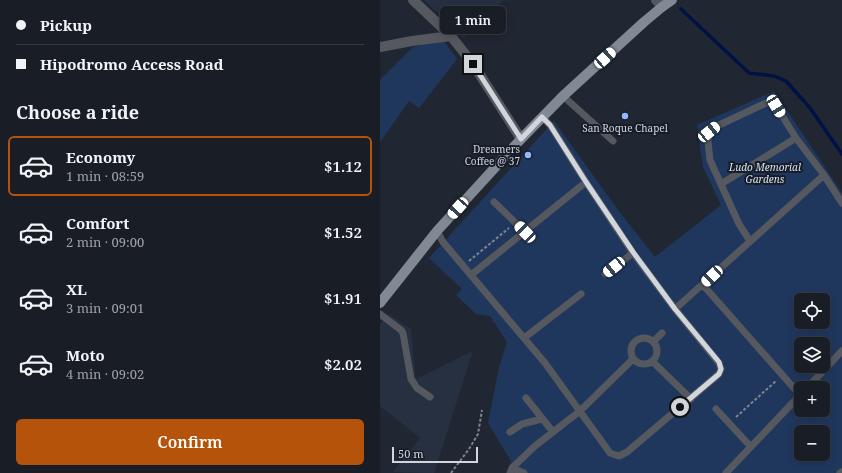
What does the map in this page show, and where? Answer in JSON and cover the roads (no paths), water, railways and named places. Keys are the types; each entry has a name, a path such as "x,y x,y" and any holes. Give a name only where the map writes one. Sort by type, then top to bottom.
{"main road":[{"path":"380,303 437,231 542,117 659,3 672,0"}],"street":[{"path":"412,0 451,36 473,64 521,139"},
{"path":"380,47 451,36"}],"lane":[{"path":"563,96 613,141"},
{"path":"750,241 739,224 710,160 708,141 709,132 716,127 766,103 772,102 776,106 796,138 824,174 842,203"},
{"path":"437,231 443,242 524,338 610,452 619,456 627,452 719,374 721,369 719,362 675,309 633,252 550,125 542,117"},
{"path":"721,184 796,138"},
{"path":"675,309 824,174"},
{"path":"471,275 586,182"},
{"path":"494,202 525,232"},
{"path":"605,274 633,252"},
{"path":"703,285 794,387"},
{"path":"524,338 581,294"},
{"path":"380,314 403,333 411,379 417,388 430,397"},
{"path":"653,342 662,333"},
{"path":"645,338 653,342 657,354 649,364 640,364 633,359 630,351 637,340 645,338"},
{"path":"814,381 842,351"},
{"path":"511,471 553,432 580,411 633,359"},
{"path":"652,361 691,398"},
{"path":"526,398 553,432"},
{"path":"726,473 794,401"},
{"path":"716,409 751,447"},
{"path":"510,432 522,424 542,419"},
{"path":"511,471 524,473"}],"waterway":[{"path":"681,9 749,73 774,76 786,81 810,108 842,154"}],"place":[{"name":"San Roque Chapel","path":"625,116"},
{"name":"Dreamers Coffee @ 37","path":"528,155"}],"park label":[{"name":"Ludo Memorial Gardens","path":"765,172"}]}
